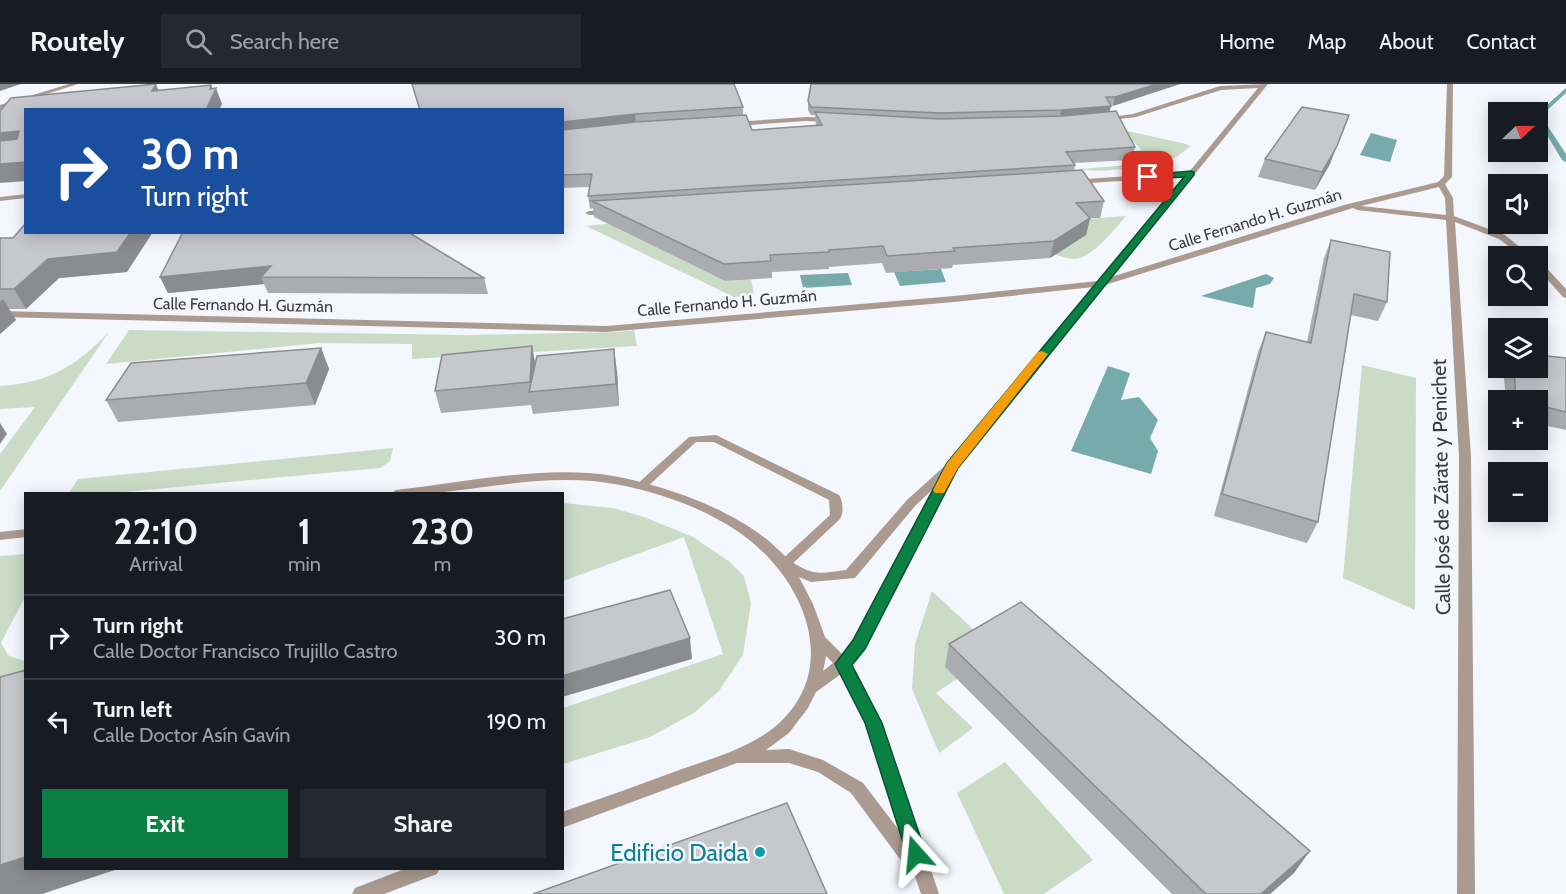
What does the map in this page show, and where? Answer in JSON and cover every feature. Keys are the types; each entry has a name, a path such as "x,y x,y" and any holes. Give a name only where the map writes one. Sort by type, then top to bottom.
{"street":[{"path":"0,107 75,84"},
{"path":"1441,184 1448,177 1450,84"},
{"path":"1092,120 1134,116 1220,88 1264,85"},
{"path":"415,492 564,476 617,480 661,491 722,517 751,534 784,564 811,577 850,575 911,503 952,466 1264,85"},
{"path":"727,124 806,119 840,121"},
{"path":"1063,183 1191,174"},
{"name":"Calle Fernando H. Guzmán","path":"0,314 606,329 954,299 1099,284 1347,207 1441,184"},
{"name":"Calle José de Zárate y Penichet","path":"1441,184 1449,198 1451,218 1465,457 1466,894"},
{"path":"0,199 24,196"},
{"path":"1347,207 1451,218 1502,237 1514,246"},
{"path":"589,213 625,211"},
{"path":"1548,275 1566,295"},
{"path":"640,486 693,439 716,438 835,498 836,516 784,564"},
{"path":"813,687 843,664 859,644 952,466"},
{"path":"0,536 24,533"},
{"path":"784,564 806,601 820,641 843,664 874,723 930,894"},
{"path":"564,819 736,757 775,736 806,700 813,687 820,641"},
{"path":"736,757 789,756 823,767 857,788 923,876"},
{"path":"361,894 426,870"}],"green space":[{"path":"1100,125 1191,146 1167,161 1142,167 1113,170 1078,169 1129,165 1140,160 1130,152 1142,150 1133,141"},
{"path":"1126,216 1089,254 1075,259 1056,255 1073,220"},
{"path":"624,222 618,229 725,281 751,279 754,295 734,297 586,226"},
{"path":"129,330 466,335 634,330 637,346 412,359 412,344 319,343 106,364"},
{"path":"109,332 0,491 0,454 35,407 0,409 0,386 33,381 60,371 85,354"},
{"path":"1362,365 1416,378 1415,610 1343,578"},
{"path":"393,448 390,461 380,468 124,492 70,492 78,479"},
{"path":"564,503 613,508 644,517 693,537 730,562 744,576 751,603 743,655 719,691 694,713 650,737 564,764 564,708 723,654 684,537 564,581"},
{"path":"24,554 24,599 1,643 9,656 24,661 24,712 0,719 0,556"},
{"path":"932,591 987,642 945,667 957,679 936,693 973,728 939,753 912,689 915,644"},
{"path":"1005,762 1093,860 1044,894 1004,894 957,793"}],"water":[{"path":"1371,133 1397,140 1390,162 1360,155"},
{"path":"941,269 946,282 900,286 894,272"},
{"path":"848,273 852,285 803,288 800,275"},
{"path":"1266,274 1274,278 1270,284 1256,288 1253,308 1201,296"},
{"path":"1108,366 1130,373 1121,400 1139,397 1158,420 1150,438 1158,451 1151,474 1071,451"}],"building":[{"path":"156,84 152,91 211,85 210,89 216,88 207,108 24,108 24,162 0,164 0,141 17,139 19,131 0,133 0,111 11,98"},
{"path":"412,84 734,84 743,107 635,114 564,122 564,108 419,108"},
{"path":"811,84 1157,84 1115,97 1106,97 1111,106 1061,110 940,113 811,107 808,101"},
{"path":"1302,107 1349,115 1337,146 1322,172 1265,159"},
{"path":"1116,111 1135,147 1066,152 1075,165 588,196 592,174 564,175 564,130 635,122 746,115 752,130 822,125 815,112 940,119 1062,116"},
{"path":"1082,170 1104,201 1076,203 1090,218 1054,241 953,248 955,251 887,256 883,246 770,255 771,261 724,264 592,201"},
{"path":"24,225 24,234 130,234 117,252 48,259 14,289 0,289 0,238 13,238"},
{"path":"182,234 411,234 484,278 261,277 271,266 160,277"},
{"path":"1331,240 1390,252 1387,302 1354,294 1318,522 1222,494 1266,332 1311,343"},
{"path":"532,346 530,382 435,391 442,355"},
{"path":"321,348 306,383 106,400 131,363"},
{"path":"614,349 616,384 529,392 537,356"},
{"path":"1548,356 1566,358 1566,412 1548,408 1548,390 1515,390 1515,378 1548,378"},
{"path":"670,590 690,638 564,675 564,618"},
{"path":"1021,602 1310,851 1261,894 1206,894 949,644"},
{"path":"24,671 24,858 0,865 0,677"},
{"path":"787,803 827,894 533,894"}],"waterway":[{"path":"1566,90 1538,116 1566,160"}],"slow traffic":[{"path":"939,490 952,466 1042,354"}],"place":[{"name":"Edificio Daida","path":"760,852"}],"route":[{"path":"916,854 874,723 843,664 859,644 952,466 1191,174 1148,177"}]}
